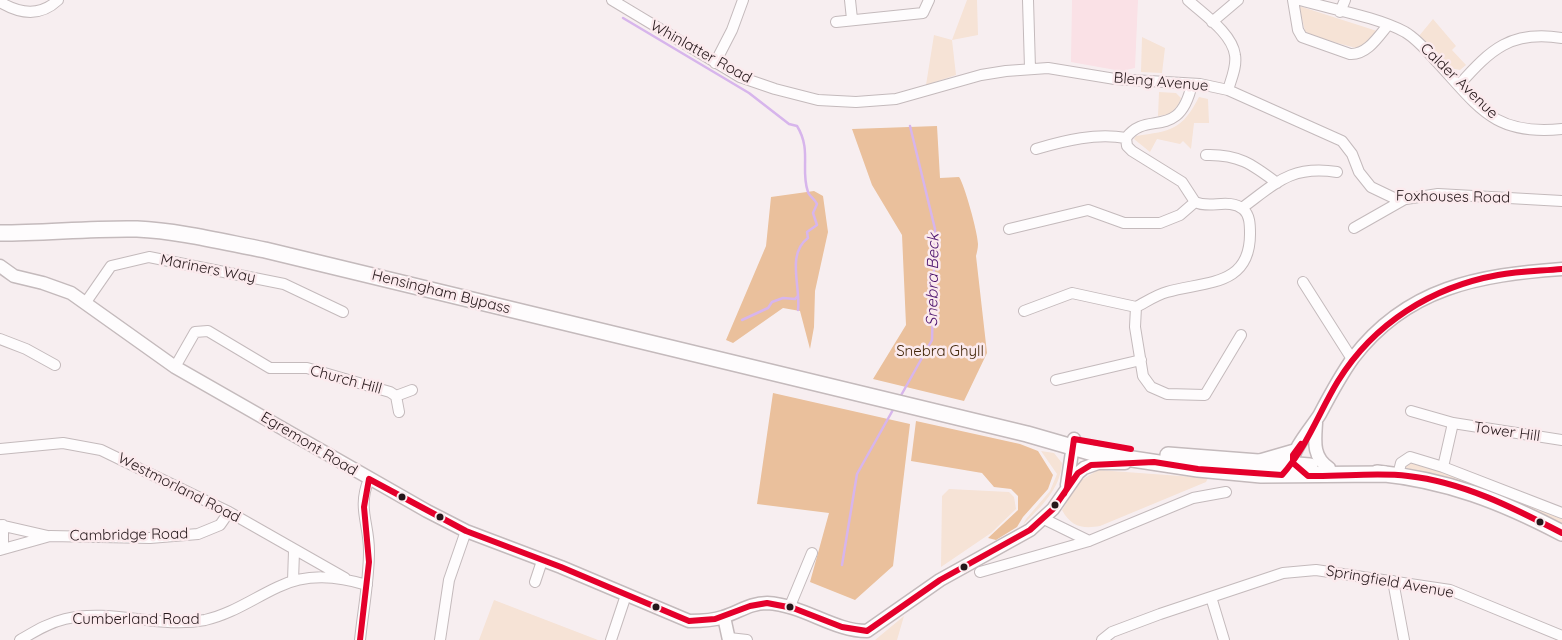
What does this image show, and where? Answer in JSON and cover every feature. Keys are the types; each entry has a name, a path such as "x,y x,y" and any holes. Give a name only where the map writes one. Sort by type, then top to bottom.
{"highway":[{"name":"Hensingham Bypass","path":"0,233 130,229 194,236 265,250 1076,446"},
{"name":"Hensingham Bypass","path":"0,245 26,233"},
{"path":"1076,446 1290,467 1308,476 1392,475"},
{"path":"1076,446 1154,462 1206,470 1290,467 1329,468 1434,482 1478,494 1562,533"}],"main road":[{"path":"0,266 9,274 20,278"},
{"path":"1290,467 1352,359 1385,325 1411,307 1439,292 1492,276 1562,269"},
{"path":"0,278 20,278"},
{"name":"Egremont Road","path":"20,278 62,289 86,302 175,367 262,415 369,479 466,531 689,621 724,617 743,607 765,603 790,606 856,631 867,631 936,584 1010,543 1044,518 1053,509 1078,473"},
{"path":"1316,420 1316,451 1322,462 1329,468"},
{"path":"1290,467 1296,450 1309,433"},
{"path":"1076,446 1078,473 1098,463 1154,462"},
{"path":"1067,488 1076,446"},
{"path":"1255,463 1296,450"},
{"path":"724,617 729,639"}],"street":[{"path":"0,2 24,12 37,12 47,9 58,0"},
{"name":"Whinlatter Road","path":"612,0 740,77 795,95 818,100 856,102 912,96 974,77 1030,68"},
{"path":"715,63 732,30 743,0"},
{"path":"850,0 852,19"},
{"path":"836,22 923,13 929,0"},
{"path":"1028,0 1030,68"},
{"path":"1188,0 1226,37 1236,55 1228,90"},
{"path":"1212,22 1238,0"},
{"path":"1293,0 1298,30 1302,37 1350,54 1358,54 1365,50 1388,25"},
{"name":"Calder Avenue","path":"1300,0 1388,25 1407,33 1482,109 1503,124 1530,130 1562,129"},
{"path":"1340,12 1345,0"},
{"path":"1459,85 1482,58 1495,48 1511,40 1532,36 1562,38"},
{"name":"Bleng Avenue","path":"1030,68 1048,68 1115,79 1192,84 1228,90 1342,141"},
{"path":"1024,311 1072,293 1136,307 1166,292 1227,278 1246,259 1249,253 1249,219 1242,208 1230,204 1206,205 1195,202 1182,182 1132,152 1127,146 1126,138 1131,131 1176,118 1186,104 1192,84"},
{"path":"1036,148 1065,140 1108,135 1126,138"},
{"name":"Foxhouses Road","path":"1342,141 1352,154 1359,172 1371,187 1394,198 1406,199 1438,194 1562,201"},
{"path":"1206,154 1226,154 1253,165 1277,183"},
{"path":"1242,208 1277,183 1298,172 1323,170 1337,172"},
{"path":"1354,228 1406,199"},
{"path":"1009,229 1022,231 1088,210 1124,223 1160,224 1180,215 1195,202"},
{"name":"Mariners Way","path":"86,302 112,266 148,257 284,284 343,312"},
{"path":"1302,282 1352,359"},
{"path":"1136,307 1135,327 1143,376 1151,387 1167,394 1205,395 1242,335"},
{"name":"Church Hill","path":"175,367 195,332 208,331 270,368 307,368 390,392 396,396 399,412"},
{"path":"0,340 26,349 55,365"},
{"path":"1056,380 1141,360"},
{"name":"Church Hill","path":"396,396 412,390"},
{"name":"Tower Hill","path":"1411,411 1453,423 1562,440"},
{"name":"Tower Hill","path":"1442,467 1453,423"},
{"name":"Westmorland Road","path":"0,449 63,443 101,450 229,512 294,551 345,578"},
{"path":"1392,475 1401,463 1410,457 1442,467 1562,514"},
{"path":"360,640 367,585 369,548 362,512 363,499 369,479"},
{"path":"980,572 1089,541 1193,498 1226,492"},
{"name":"Cambridge Road","path":"2,525 50,536 150,538 198,534 220,525 229,512"},
{"path":"1044,518 1089,541"},
{"path":"1,550 2,525"},
{"path":"440,640 449,580 466,531"},
{"name":"Cambridge Road","path":"1,550 50,536"},
{"path":"293,581 294,551"},
{"path":"790,606 812,553"},
{"path":"535,582 542,561"},
{"name":"Springfield Avenue","path":"1102,640 1112,632 1211,597 1284,574 1316,570 1450,590 1562,636"},
{"name":"Cumberland Road","path":"20,640 48,624 82,617 185,622 206,620 229,612 293,581 321,577 345,578 367,585"},
{"path":"1393,581 1404,640"},
{"path":"611,640 626,595"},
{"path":"1211,597 1224,640"},
{"path":"729,639 747,640"}],"shaded area":[{"path":"967,0 977,0 978,35 952,40"},
{"path":"1072,0 1138,0 1135,68 1121,71 1071,62"},
{"path":"1299,6 1377,31 1364,44 1356,48 1311,36 1305,31"},
{"path":"1433,19 1456,46 1452,50 1466,65 1460,70 1450,68 1419,36"},
{"path":"934,35 952,40 956,75 926,85"},
{"path":"1142,37 1165,48 1162,73 1141,72"},
{"path":"1159,92 1176,93 1181,98 1170,114 1158,116"},
{"path":"1199,97 1208,99 1209,123 1194,123 1191,149 1183,141 1180,144 1157,139 1150,152 1134,139 1136,136 1167,130 1181,123"},
{"path":"1041,451 1054,453 1062,463 1060,473 1054,489 1023,525 1050,491 1057,474"},
{"path":"1408,460 1536,507 1562,519 1562,525 1524,506 1486,491 1447,478 1406,468 1404,466"},
{"path":"1098,470 1208,478 1206,482 1100,526 1078,526 1069,520 1062,510 1080,481"},
{"path":"949,489 1009,492 1014,497 1016,509 991,533 941,567 942,496"},
{"path":"494,600 598,640 479,640"},
{"path":"904,616 897,640 875,640"}],"green space":[{"name":"Snebra Ghyll","path":"937,126 940,178 959,177 976,230 978,244 976,256 987,353 964,401 873,379 906,325 902,235 872,185 852,129"},
{"path":"814,191 823,196 828,232 815,291 814,327 810,349 800,311 783,308 733,343 726,340 766,246 771,197"},
{"path":"773,393 910,424 893,566 855,600 810,582 829,513 757,504"},
{"path":"916,421 1020,444 1038,451 1053,475 1048,489 1023,517 1017,527 996,540 988,538 1018,510 1018,496 1011,489 994,487 982,473 911,461"}],"waterway":[{"path":"623,18 749,93 789,124 797,126 804,143 806,184 809,193 817,204 813,213 817,225 807,232 808,238 801,245 796,262 798,310"},
{"name":"Snebra Beck","path":"899,399 932,340 935,229 910,126"},
{"path":"742,320 768,308 772,302 783,298 795,299 798,296"},
{"name":"Snebra Beck","path":"842,565 857,474 894,408"}],"transit line":[{"path":"369,479 466,531 561,567 689,621 715,619 750,606 767,603 793,608 842,627 867,631 940,580 1030,530 1053,509 1078,473 1091,465 1154,462 1198,469 1282,475 1299,453 1338,381 1353,360 1387,325 1407,311 1450,288 1506,274 1562,269"},
{"path":"1064,494 1067,488 1074,439 1131,449"},
{"path":"1301,444 1293,455 1293,463 1308,476 1383,474 1428,479 1488,497 1562,533"},
{"path":"360,640 369,562 364,507 369,479"}]}
